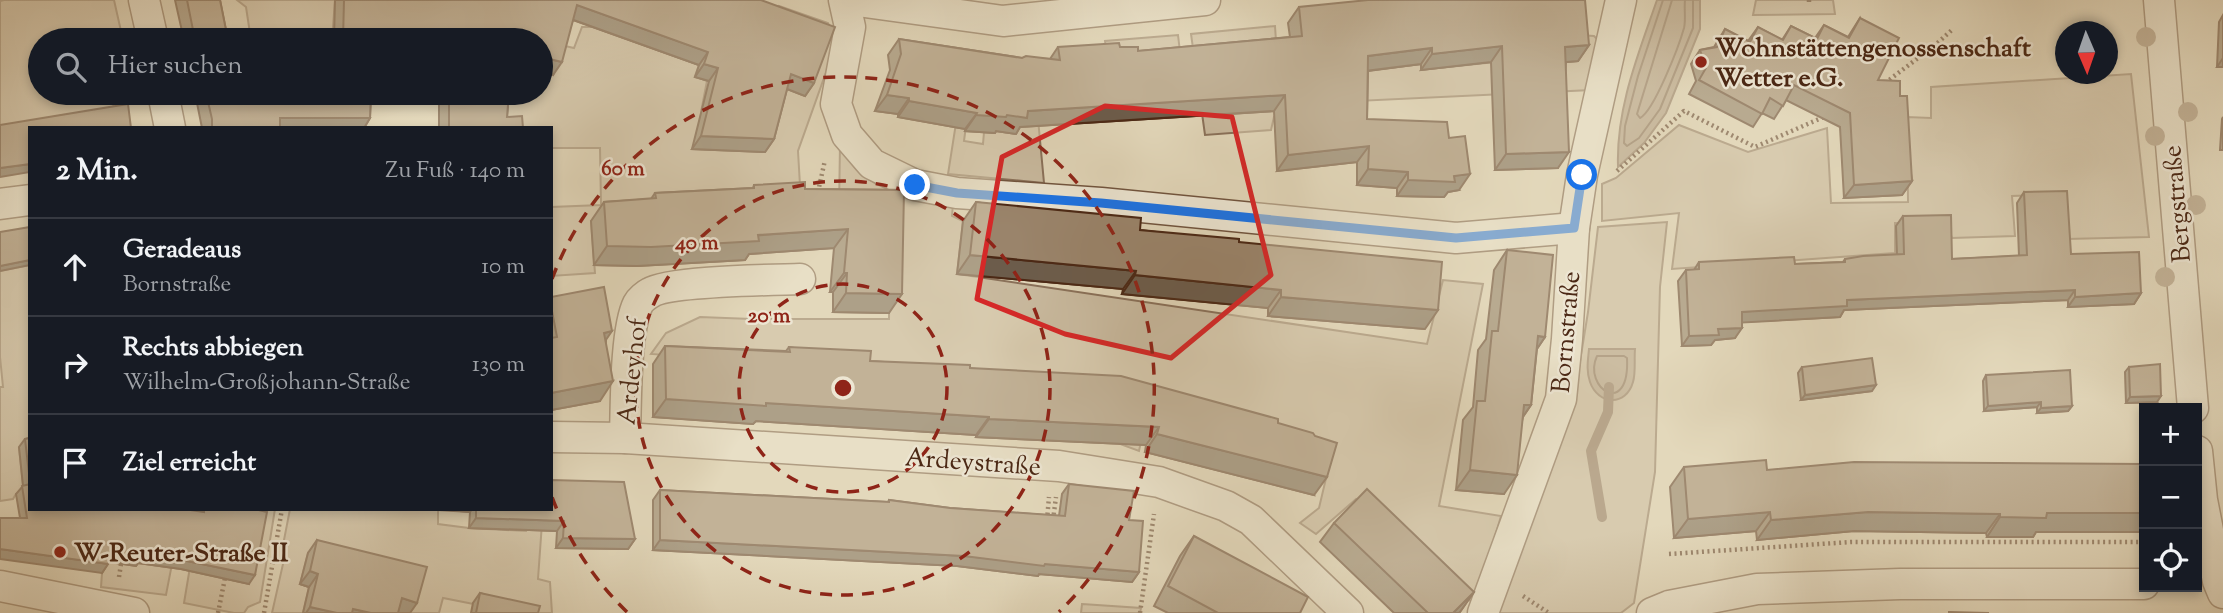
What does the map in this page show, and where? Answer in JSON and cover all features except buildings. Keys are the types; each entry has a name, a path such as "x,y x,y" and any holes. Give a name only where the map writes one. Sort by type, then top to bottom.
{"street":[{"path":"145,0 151,28"},
{"path":"844,0 850,27 836,104 847,135 872,164 915,185 957,193 1101,203 1456,238 1574,228"},
{"path":"850,0 1003,21 1205,0"},
{"name":"Bornstraße","path":"1483,613 1561,399 1574,228 1582,175 1621,0"},
{"name":"Bergstraße","path":"2159,0 2193,403"},
{"path":"165,105 170,126"},
{"path":"0,204 28,200"},
{"name":"Ardeyhof","path":"625,438 630,342 639,302 651,292 679,286 800,279"},
{"name":"Ardeystraße","path":"553,438 625,438 1055,466 1159,482 1226,506 1251,520 1348,613"},
{"path":"2199,466 2213,585"},
{"path":"1652,613 1669,606 1757,589 1900,584 2139,584"},
{"path":"0,586 134,613"}],"path":[{"path":"1881,86 1953,29"},
{"path":"1582,175 1614,174 1684,111 1755,147 1828,116"},
{"path":"817,199 827,150"},
{"path":"1053,522 1055,466"},
{"path":"1047,526 1055,466"},
{"path":"264,613 282,511"},
{"path":"1140,613 1153,520"},
{"path":"1669,554 1851,542 2139,541"},
{"path":"218,613 225,578"}],"highlighted area":[{"path":"1105,106 1232,117 1271,275 1171,358 1065,334 977,299 1002,157"}],"shaded area":[{"path":"114,0 120,28 28,28 28,105 113,105 115,115 28,126 28,129 0,133 0,1"},
{"path":"237,0 335,0 333,28 249,28 246,7"},
{"path":"1756,0 1833,0 1835,14 1753,15"},
{"path":"779,6 828,23 835,38 835,47 798,151 802,220 591,221 595,273 553,276 553,207 601,205 600,148 553,148 553,126 500,126 497,105 553,105 553,56 561,45 574,48 582,27 593,27 699,65 695,76 707,81 702,107 774,21"},
{"path":"1275,26 1281,116 1274,117 1271,130 1205,135 1191,34"},
{"path":"1178,35 1180,52 1108,63 1105,41"},
{"path":"1578,35 1594,36 1598,40 1591,90 1357,101 1358,72 1421,64 1421,70 1524,59 1525,65 1577,61"},
{"path":"2131,74 2149,237 2067,239 2065,194 2012,196 2015,236 1952,238 1947,224 1895,223 1895,253 1672,269 1679,213 1602,221 1602,184 1616,178 1679,125 1748,152 1827,128 1831,203 1908,202 1907,117 1931,118 1931,87 2055,79 2055,84 2118,84 2118,75"},
{"path":"1034,76 1044,183 948,174 956,123 966,126 964,141 983,144 984,132 1015,134"},
{"path":"840,144 856,169 880,186 903,194 953,204 952,216 963,221 957,274 1427,344 1443,280 1483,284 1439,506 1501,516 1475,605 1356,499 1316,534 1300,523 1319,508 1332,453 1150,399 1139,451 1115,442 1117,388 651,354 666,333 700,317 889,319 890,210 839,209"},
{"path":"1667,222 1660,287 1655,472 1634,603 1621,613 1488,613 1573,405 1598,227"},
{"path":"28,265 28,446 19,448 24,493 16,494 13,499 0,501 0,387 3,387 0,357 0,271"},
{"path":"122,511 275,511 260,602 248,607 244,613 184,603 194,543 177,538 166,595 101,587 102,573"},
{"path":"290,511 438,511 438,524 526,531 528,511 543,511 538,579 550,582 552,613 519,613 443,598 439,613 409,613 308,553 300,584 309,587 303,613 272,613 283,564 283,545"},
{"path":"1082,604 1141,608 1140,613 1081,613"}],"water":[{"path":"1657,0 1700,0 1700,29 1666,113 1644,143 1618,167 1624,103"},
{"path":"1589,349 1635,349 1634,378 1624,396 1605,399 1594,390 1588,374"}],"waterway":[{"path":"1602,517 1591,451 1608,412 1609,387"}],"place":[{"name":"Wohnstättengenossenschaft Wetter e.G.","path":"1701,62"},
{"name":"W-Reuter-Straße II","path":"60,552"}],"route":[{"path":"915,185 957,193 1101,203 1456,238 1574,228 1582,175"}]}
